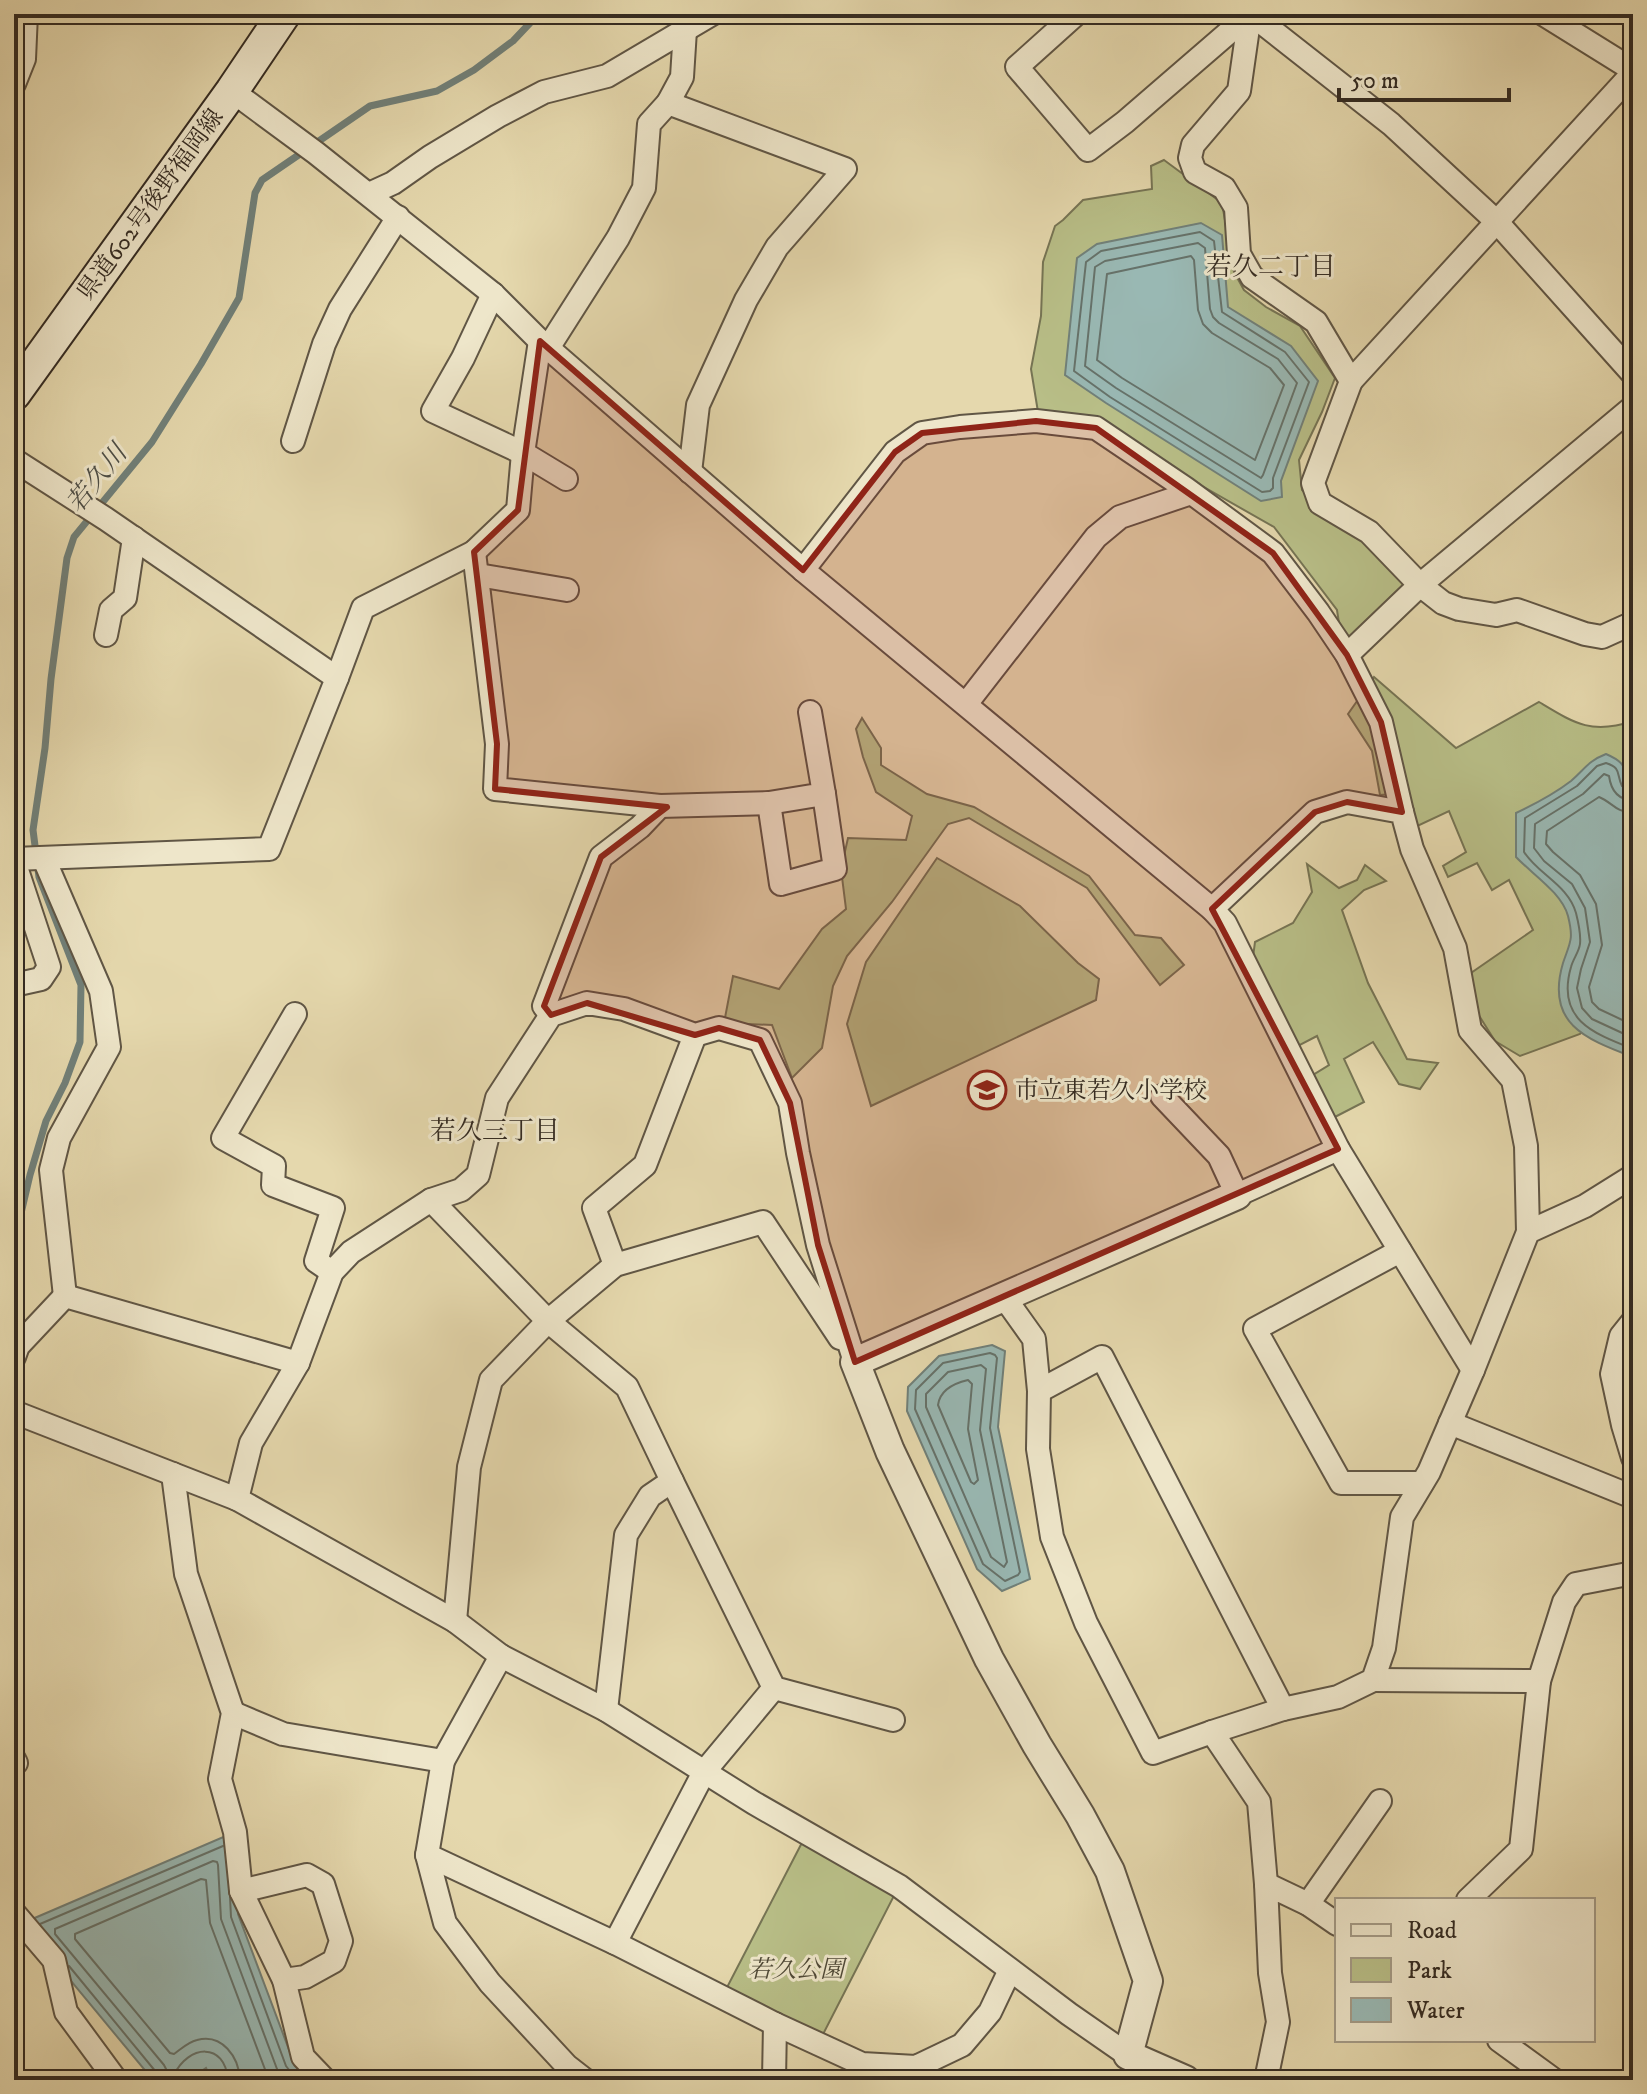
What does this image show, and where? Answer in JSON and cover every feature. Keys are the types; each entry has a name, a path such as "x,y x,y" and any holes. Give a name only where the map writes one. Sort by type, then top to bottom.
{"main road":[{"name":"県道602号後野福岡線","path":"14,394 284,14"}],"street":[{"path":"14,84 24,59 26,14"},
{"path":"369,194 393,183 498,116 544,92 607,76 712,14"},
{"path":"1076,14 1017,67 1088,150 1250,14"},
{"path":"1250,14 1391,124 1496,221 1633,374"},
{"path":"1250,14 1239,91 1193,145 1190,158 1195,172 1224,188 1236,208 1239,254 1252,277 1316,322 1351,381"},
{"path":"1543,14 1633,73 1351,381 1313,483 1320,503 1369,532 1420,585 1443,603 1496,615 1517,610 1602,637 1633,623"},
{"path":"14,985 41,979 49,967 14,860 269,849 363,608 474,552 518,510 523,453 544,344 618,238 644,188 649,124 668,103 682,77 685,30"},
{"path":"232,91 369,194 493,294 544,344 803,570 1212,909 1225,923 1338,1149 1473,1370"},
{"path":"668,103 845,169 777,247 746,300 698,405 690,472"},
{"path":"293,441 324,344 340,309 398,217"},
{"path":"493,294 463,358 433,411 523,453 566,479"},
{"path":"1347,655 1420,585 1633,407"},
{"path":"803,570 895,452 922,433 1036,421 1096,428 1273,553 1347,655 1381,722 1412,849 1455,948 1470,1030 1513,1080 1526,1146 1528,1232 1429,1472 1402,1517 1384,1648 1373,1680"},
{"path":"14,460 106,519 337,678"},
{"path":"966,704 1096,537 1120,517 1191,493"},
{"path":"106,635 111,610 125,598 134,538"},
{"path":"474,552 497,744 495,789 660,806 769,803 824,794"},
{"path":"478,575 567,590"},
{"path":"769,803 781,884 835,869 810,712"},
{"path":"1212,909 1315,812 1347,802 1402,812"},
{"path":"551,1015 544,1006 601,857 640,827 660,806"},
{"path":"14,1357 18,1346 65,1296 51,1170 59,1138 109,1047 101,991 44,859"},
{"path":"237,1499 251,1443 298,1363 332,1272 351,1252 431,1200 461,1190 478,1175 497,1098 551,1015 587,1003 624,1009 695,1035 719,1028 760,1040 790,1103 818,1245 855,1362 890,1451 989,1659 1110,1871 1148,1981 1128,2055"},
{"path":"295,1014 223,1138 274,1166 273,1185 333,1208 316,1261 332,1272"},
{"path":"615,1265 594,1208 645,1165 695,1035"},
{"path":"1162,1096 1219,1156 1237,1195"},
{"path":"855,1362 1338,1149"},
{"path":"1528,1232 1585,1206 1633,1176"},
{"path":"431,1200 548,1321 627,1387 774,1688 893,1720"},
{"path":"455,1621 469,1467 491,1380 548,1321 615,1265 763,1222 855,1362"},
{"path":"1400,1251 1255,1329 1341,1483 1422,1483"},
{"path":"65,1296 298,1363"},
{"path":"1004,1297 1034,1339 1039,1391 1038,1449 1052,1537 1086,1623 1153,1753 1283,1709 1338,1697 1373,1680 1539,1681"},
{"path":"1633,1321 1621,1336 1612,1374 1633,1458"},
{"path":"1039,1391 1102,1357 1283,1709"},
{"path":"14,1412 237,1499 455,1621 501,1656 606,1710 754,1803 899,1886 1128,2055 1185,2080"},
{"path":"1450,1423 1633,1497"},
{"path":"173,1474 186,1574 233,1713 220,1779 235,1832 241,1891 284,1980 303,2057 325,2080"},
{"path":"606,1710 626,1535 650,1496 672,1481"},
{"path":"1470,1898 1521,1849 1539,1681 1564,1602 1576,1584 1633,1573"},
{"path":"501,1656 443,1761 427,1855 445,1923 490,1983 572,2076"},
{"path":"615,1943 704,1772 774,1688"},
{"path":"233,1713 283,1734 443,1761"},
{"path":"1212,1732 1259,1802 1270,1973 1278,2022 1266,2080"},
{"path":"1308,1904 1380,1801"},
{"path":"427,1855 862,2064 916,2067 962,2045 990,2012 1010,1970"},
{"path":"241,1891 307,1875 323,1884 341,1941 334,1961 305,1977 284,1980"},
{"path":"1266,1884 1308,1904 1335,1923"},
{"path":"14,1913 54,1960 66,2012 116,2080"},
{"path":"774,2080 775,2024"},
{"path":"1502,2042 1554,2080"}],"highlighted area":[{"path":"540,341 803,570 895,452 922,433 1036,421 1096,428 1273,553 1347,655 1381,722 1402,812 1347,802 1315,812 1212,909 1338,1149 855,1362 818,1245 790,1103 760,1040 719,1028 695,1035 587,1003 551,1015 544,1006 601,857 667,807 495,789 497,744 474,552 518,510"}],"green space":[{"path":"1164,160 1222,203 1234,272 1244,290 1266,307 1300,326 1335,378 1299,460 1302,490 1332,516 1366,534 1407,586 1353,640 1340,630 1337,610 1274,527 1186,477 1038,412 1031,369 1041,316 1043,262 1055,226 1083,200 1152,189 1151,166"},
{"path":"1374,677 1456,748 1539,702 1583,725 1606,727 1633,721 1633,975 1580,1034 1520,1056 1495,1041 1473,1006 1471,973 1533,930 1509,880 1492,890 1477,863 1448,877 1443,866 1466,852 1449,811 1413,828 1408,793 1380,795 1372,751 1348,714"},
{"path":"862,718 881,748 881,765 927,794 974,807 1089,876 1135,935 1161,938 1184,965 1160,985 1087,888 969,818 948,824 892,902 847,956 833,986 822,1048 792,1078 772,1025 724,1023 733,976 779,989 822,929 846,909 841,869 848,838 906,840 912,816 876,792 856,729"},
{"path":"937,858 1020,906 1078,963 1099,979 1096,1000 871,1106 847,1024 866,962"},
{"path":"1307,864 1339,888 1357,880 1365,865 1386,881 1364,890 1342,910 1368,983 1407,1059 1438,1063 1420,1089 1399,1084 1373,1042 1344,1059 1364,1102 1331,1119 1313,1075 1329,1065 1317,1036 1296,1047 1253,957 1255,942 1293,923 1312,892"},
{"name":"若久公園","path":"807,1833 899,1886 818,2044 722,1997"}],"water":[{"path":"1201,223 1222,235 1228,307 1291,346 1318,381 1281,481 1282,497 1261,501 1065,375 1077,258 1097,244"},
{"path":"1606,754 1622,764 1628,781 1633,784 1633,1057 1585,1035 1565,1015 1559,984 1570,941 1568,916 1560,899 1516,857 1516,813 1558,790 1591,762"},
{"path":"992,1345 1005,1351 998,1427 1030,1579 1002,1591 977,1569 907,1411 908,1387 939,1356"},
{"path":"235,1832 238,1914 294,2063 307,2080 212,2080 206,2068 188,2080 153,2080 23,1923"}],"waterway":[{"name":"若久川","path":"14,1277 17,1277 18,1226 30,1175 46,1121 65,1083 80,1042 81,985 39,877 33,830 67,558 74,537 152,442 239,298 255,193 262,180 370,106 437,91 474,70 513,41 530,23 532,14"}],"place":[{"name":"市立東若久小学校","path":"987,1090"}],"district":[{"name":"若久二丁目","path":"1271,266"},
{"name":"若久三丁目","path":"495,1130"}]}
